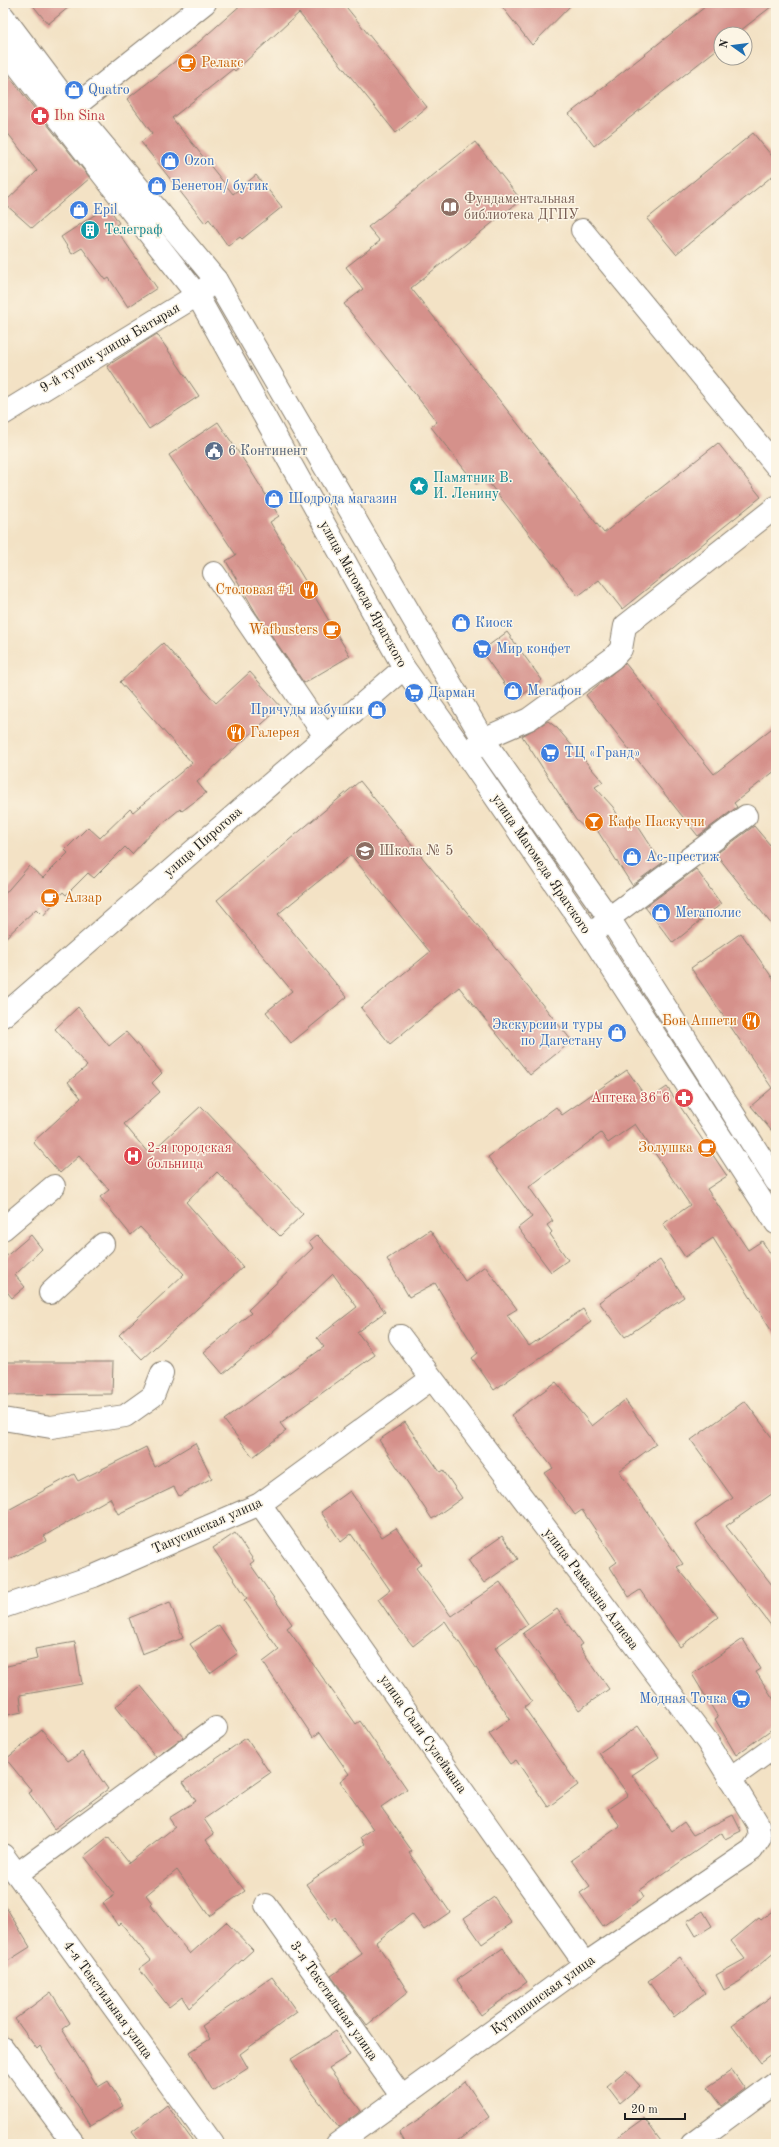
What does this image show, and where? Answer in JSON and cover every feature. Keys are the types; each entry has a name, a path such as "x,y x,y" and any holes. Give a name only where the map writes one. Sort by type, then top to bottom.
{"street":[{"path":"66,114 205,3"},
{"name":"улица Магомеда Ярагского","path":"3,16 66,114 197,295 404,668 467,756 591,936 776,1223"},
{"name":"улица Магомеда Ярагского","path":"3,47 66,114 216,280 483,739 609,918 776,1181"},
{"path":"582,230 776,466"},
{"name":"9-й тупик улицы Батырая","path":"3,414 197,295 216,280"},
{"path":"467,756 483,739 529,719 613,658 621,649 625,626 776,507"},
{"path":"214,573 325,736"},
{"name":"улица Пирогова","path":"5,1011 404,668"},
{"path":"591,936 609,918 746,816"},
{"path":"3,1230 54,1186"},
{"path":"50,1293 103,1244"},
{"name":"улица Рамазана Алиева","path":"400,1336 431,1379 707,1741 758,1824 760,1838 752,1850"},
{"path":"3,1419 51,1427 125,1416 153,1396 162,1373"},
{"name":"Танусинская улица","path":"3,1607 94,1576 260,1504 431,1379"},
{"name":"улица Сали Сулеймана","path":"260,1504 585,1964"},
{"path":"17,1874 216,1728"},
{"path":"730,1779 776,1746"},
{"name":"Кутишинская улица","path":"337,2144 585,1964 752,1850"},
{"name":"4-я Текстильная улица","path":"3,1855 213,2144"},
{"name":"3-я Текстильная улица","path":"266,1905 402,2097"},
{"path":"3,2048 74,2144"},
{"path":"692,2144 776,2082"}],"building":[{"path":"31,3 74,3 48,24"},
{"path":"243,3 343,3 427,107 396,133 299,13 235,71 233,69 172,118 233,194 256,175 282,207 242,239 240,237 228,246 209,219 205,223 141,142 152,133 127,99 191,49"},
{"path":"499,3 573,3 532,45"},
{"path":"710,3 776,3 746,26 713,26 713,52 594,146 569,114"},
{"path":"3,69 90,178 32,228 4,203 37,171 3,127"},
{"path":"753,133 776,161 776,173 676,254 647,219"},
{"path":"475,142 521,200 411,288 604,533 718,443 761,497 622,609 599,580 578,596 485,478 476,484 431,427 437,422 344,304 363,289 346,267 380,241 368,227"},
{"path":"108,206 119,223 114,226 157,288 128,307 109,278 106,280 82,248 72,254 61,237"},
{"path":"157,334 199,396 149,429 107,366"},
{"path":"218,422 279,516 270,522 350,656 304,683 256,613 226,561 236,555 169,455"},
{"path":"507,632 542,680 516,700 481,651"},
{"path":"163,643 216,703 250,672 281,707 197,782 206,793 182,811 180,809 152,832 132,854 125,847 94,878 88,873 66,895 63,892 43,916 36,909 3,940 3,896 29,866 43,878 68,853 65,850 88,827 100,838 130,809 133,812 192,763 120,682"},
{"path":"625,663 714,774 776,725 776,770 734,803 737,807 698,836 586,695"},
{"path":"548,721 557,728 603,782 595,787 613,807 624,826 634,820 662,863 632,885 597,830 585,828 576,820 522,736"},
{"path":"360,781 572,1041 530,1075 459,987 390,1044 361,1008 430,952 351,855 278,914 347,997 291,1043 266,1012 292,991 217,900"},
{"path":"754,826 776,852 776,930 716,854"},
{"path":"696,869 721,904 673,943 645,907"},
{"path":"741,933 776,983 776,1136 751,1106 772,1088 691,968"},
{"path":"78,1007 109,1046 126,1032 162,1073 152,1083 160,1092 124,1124 149,1154 201,1106 303,1214 280,1236 217,1172 186,1202 243,1267 142,1359 119,1335 184,1274 140,1227 131,1235 100,1197 109,1190 79,1156 60,1173 33,1142 81,1098 68,1082 87,1066 55,1029"},
{"path":"627,1070 648,1100 667,1087 727,1176 707,1189 748,1250 762,1241 776,1262 776,1338 713,1238 685,1257 663,1224 690,1205 635,1124 608,1143 601,1133 529,1187 553,1221 547,1225 552,1232 550,1234 568,1260 551,1272 518,1228 532,1217 488,1157 556,1107 562,1115"},
{"path":"430,1230 465,1281 485,1266 517,1309 507,1315 529,1346 583,1309 591,1322 494,1390 472,1358 478,1353 435,1283 409,1297 387,1259"},
{"path":"31,1235 42,1249 15,1275 25,1287 12,1298 3,1287 3,1259"},
{"path":"317,1235 363,1282 385,1312 357,1332 375,1355 280,1423 286,1431 253,1457 224,1420 324,1347 317,1338 357,1307 333,1274 268,1336 223,1374 204,1352 251,1313 248,1310 313,1248 309,1242"},
{"path":"660,1260 684,1297 625,1337 599,1302"},
{"path":"3,1362 113,1362 112,1394 3,1395"},
{"path":"556,1382 592,1426 625,1400 656,1444 619,1471 683,1564 677,1567 718,1617 680,1647 640,1590 629,1597 610,1567 617,1562 582,1510 575,1515 545,1473 553,1468 511,1415"},
{"path":"745,1401 776,1443 776,1491 726,1526 776,1590 776,1632 706,1541 696,1524 733,1498 691,1440"},
{"path":"405,1422 440,1472 443,1470 462,1498 432,1519 379,1440"},
{"path":"195,1443 212,1478 179,1496 174,1487 118,1514 110,1498 44,1536 46,1541 3,1562 3,1513 74,1474 78,1481 146,1447 155,1467"},
{"path":"350,1491 382,1537 396,1528 421,1564 416,1568 451,1616 500,1582 528,1624 495,1648 532,1701 524,1707 578,1785 548,1807 516,1760 510,1764 489,1734 510,1719 445,1621 413,1646 395,1624 378,1599 390,1590 351,1534 341,1542 321,1512"},
{"path":"235,1533 254,1561 250,1564 292,1624 287,1628 356,1724 360,1721 407,1789 381,1807 412,1851 409,1853 450,1912 424,1930 412,1914 376,1942 408,1992 367,2025 331,1976 362,1954 335,1918 331,1920 306,1884 365,1844 361,1837 373,1829 340,1781 349,1774 320,1732 313,1737 263,1662 279,1650 244,1600 247,1598 213,1548"},
{"path":"502,1536 518,1559 484,1583 468,1560"},
{"path":"170,1602 183,1638 142,1654 129,1618"},
{"path":"557,1609 582,1644 579,1646 609,1689 579,1710 523,1633"},
{"path":"219,1625 238,1653 210,1673 190,1644"},
{"path":"743,1639 761,1669 756,1672 776,1703 776,1726 736,1755 715,1719 718,1717 692,1674"},
{"path":"75,1642 82,1684 20,1695 22,1712 3,1716 3,1667 37,1659 35,1649"},
{"path":"141,1686 183,1737 156,1757 115,1707"},
{"path":"638,1726 659,1757 632,1775 672,1831 684,1822 693,1835 733,1815 741,1831 725,1839 722,1833 640,1890 644,1897 603,1926 580,1893 590,1886 571,1860 620,1826 608,1809 628,1795 599,1753"},
{"path":"42,1730 68,1761 82,1752 108,1789 54,1829 29,1793 32,1791 6,1759"},
{"path":"246,1738 270,1773 204,1819 214,1834 206,1840 245,1891 209,1916 177,1870 146,1895 152,1903 150,1905 190,1954 226,1922 253,1950 189,2008 182,1997 169,2007 139,1969 151,1960 121,1923 118,1926 103,1903 115,1895 84,1856 108,1837 129,1863 175,1827 169,1818 196,1801 183,1782"},
{"path":"494,1897 512,1923 482,1944 464,1918"},
{"path":"3,1902 30,1947 3,1964"},
{"path":"776,1908 776,1951 740,1981 724,1990 716,1975 745,1959 731,1941 759,1918 761,1920"},
{"path":"703,1911 712,1926 696,1936 687,1921"},
{"path":"503,1948 527,1982 481,2015 457,1980"},
{"path":"680,1957 705,1993 674,2017 648,1981"},
{"path":"272,1977 297,2012 240,2054 248,2068 213,2091 190,2052 210,2039 202,2026"},
{"path":"51,1992 70,2023 62,2029 98,2087 108,2081 123,2106 90,2126 40,2046 37,2049 15,2019"},
{"path":"776,1993 776,2052 761,2063 732,2025"},
{"path":"336,2031 350,2055 329,2068 361,2111 339,2127 310,2090 291,2059"},
{"path":"626,2070 640,2086 620,2103 607,2086"},
{"path":"732,2070 745,2089 722,2106 708,2087"},
{"path":"465,2081 489,2117 453,2144 406,2144 399,2132 422,2117"},
{"path":"167,2105 195,2144 141,2144 132,2132"},
{"path":"644,2118 663,2144 608,2144"}],"place":[{"name":"Релакс","path":"187,63"},
{"name":"Quatro","path":"74,90"},
{"name":"Ibn Sina","path":"40,116"},
{"name":"Ozon","path":"170,161"},
{"name":"Бенетон/ бутик","path":"157,186"},
{"name":"Фундаментальная библиотека ДГПУ","path":"450,207"},
{"name":"Epil","path":"79,210"},
{"name":"Телеграф","path":"90,230"},
{"name":"6 Континент","path":"214,451"},
{"name":"Памятник В. И. Ленину","path":"419,486"},
{"name":"Шодрода магазин","path":"274,499"},
{"name":"Столовая #1","path":"309,590"},
{"name":"Киоск","path":"461,623"},
{"name":"Wafbusters","path":"332,630"},
{"name":"Мир конфет","path":"482,649"},
{"name":"Мегафон","path":"513,691"},
{"name":"Дарман","path":"414,693"},
{"name":"Причуды избушки","path":"377,710"},
{"name":"Галерея","path":"236,733"},
{"name":"ТЦ «Гранд»","path":"550,753"},
{"name":"Кафе Паскуччи","path":"594,822"},
{"name":"Школа № 5","path":"365,851"},
{"name":"Ас-престиж","path":"632,857"},
{"name":"Алзар","path":"50,898"},
{"name":"Мегаполис","path":"661,913"},
{"name":"Бон Аппети","path":"751,1021"},
{"name":"Экскурсии и туры по Дагестану","path":"617,1033"},
{"name":"Аптека 36\"6","path":"684,1098"},
{"name":"Золушка","path":"707,1148"},
{"name":"2-я городская больница","path":"133,1156"},
{"name":"Модная Точка","path":"741,1699"}]}
